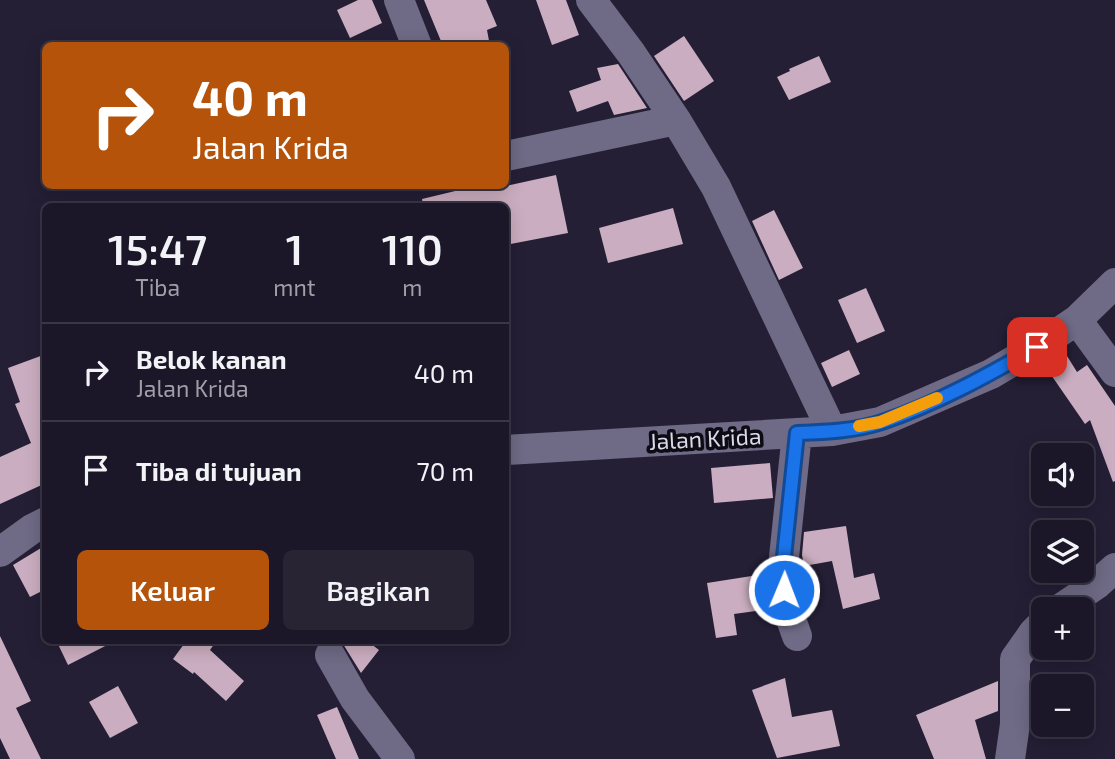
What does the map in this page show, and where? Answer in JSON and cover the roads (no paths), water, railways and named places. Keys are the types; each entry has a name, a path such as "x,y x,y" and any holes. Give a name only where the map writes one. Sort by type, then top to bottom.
{"street":[{"path":"399,0 415,42"},
{"path":"591,0 676,120 716,187 832,431"},
{"path":"509,155 676,120"},
{"name":"Jalan Krida","path":"509,450 832,431 880,422 991,373 1037,347 1077,320 1115,282"},
{"path":"1077,320 1115,372"},
{"path":"797,433 782,576 786,605 797,636"},
{"path":"0,552 42,524"},
{"path":"1078,597 1115,568"},
{"path":"1010,759 1015,724 1015,659 1031,636"},
{"path":"330,655 355,699 400,759"}]}
